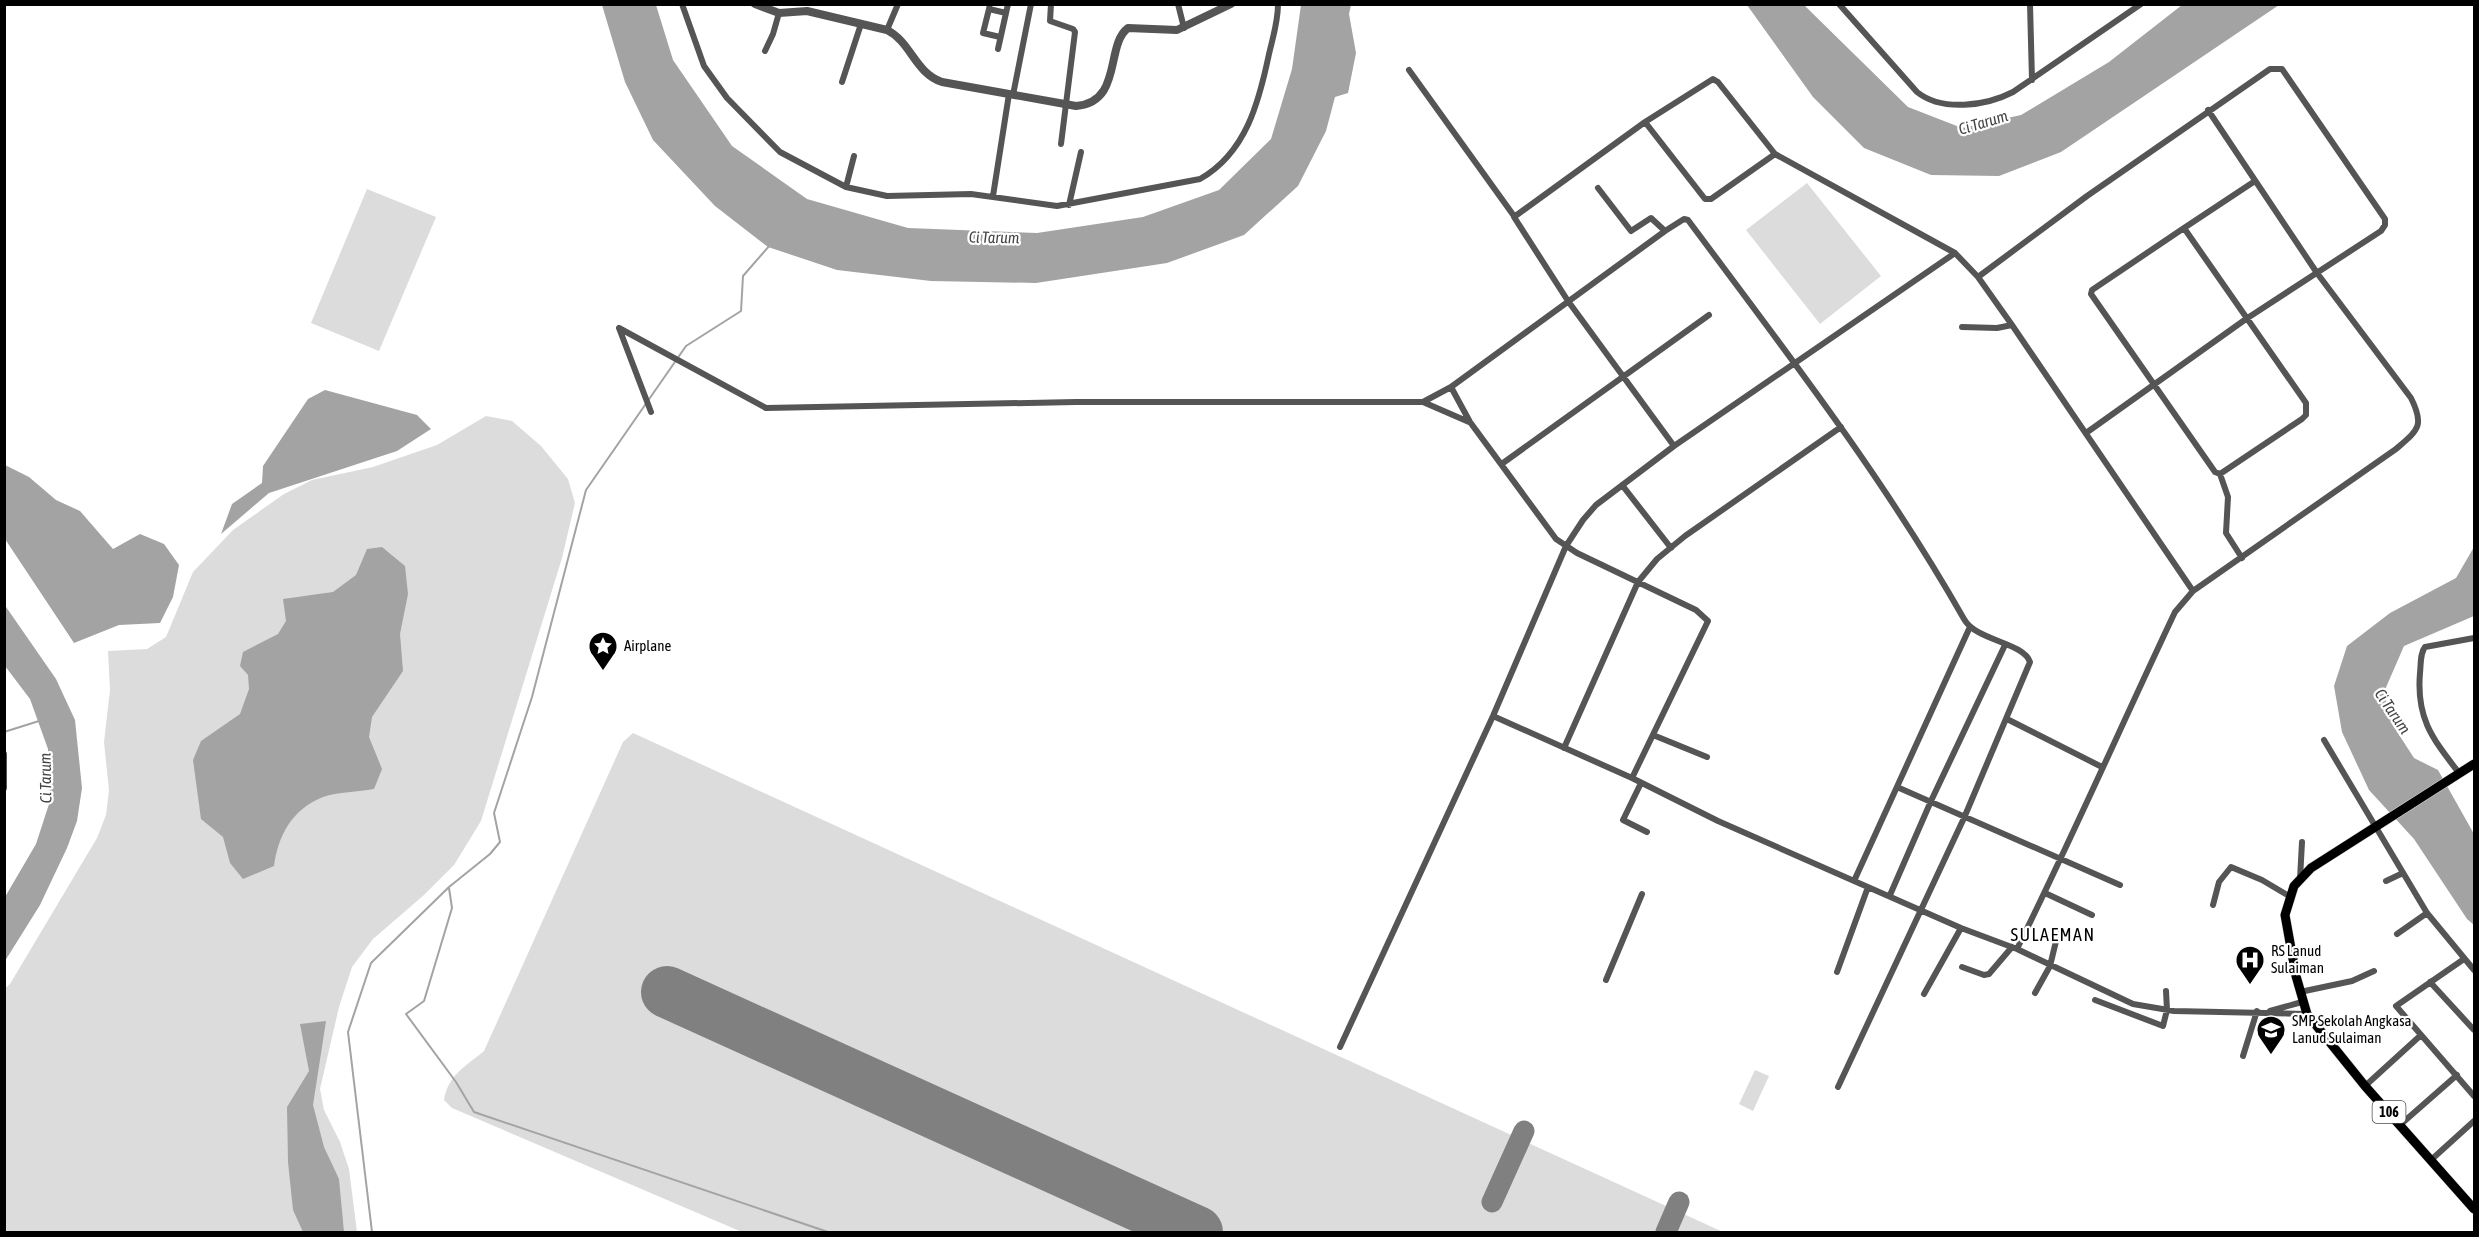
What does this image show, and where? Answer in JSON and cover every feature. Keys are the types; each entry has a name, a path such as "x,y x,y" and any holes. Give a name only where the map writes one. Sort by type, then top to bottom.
{"main road":[{"name":"106","path":"2475,764 2321,861 2300,879 2289,896 2284,915 2301,997 2307,1014 2365,1086 2475,1209"}],"street":[{"path":"682,4 704,66 727,98 780,152 846,187 886,196 993,196 1069,205 1200,178 1219,166 1247,129 1254,111 1275,32 1278,4"},
{"path":"755,4 779,13 807,11 887,30 897,36 923,71 934,79 1066,105 1091,104 1100,96 1111,72 1122,34 1128,28 1168,31 1184,28 1231,4"},
{"path":"887,30 898,4"},
{"path":"998,49 1008,4"},
{"path":"993,196 1030,4"},
{"path":"1051,4 1050,21 1073,29 1075,32 1061,144"},
{"path":"1178,4 1184,28"},
{"path":"1839,4 1917,92 1930,100 1947,105 1990,101 2013,92 2141,4"},
{"path":"2030,4 2032,80"},
{"path":"1000,37 983,33 989,7 1006,13"},
{"path":"765,51 774,34 779,13"},
{"path":"842,82 861,24"},
{"path":"1978,277 2208,110 2270,69 2282,69 2385,219 2385,225 2380,231 2246,319 2153,384 2086,434"},
{"path":"1409,70 1514,216 1568,301 1674,447"},
{"path":"1514,216 1645,122 1713,79 1718,82 1775,154 1955,253 1978,277 2193,591"},
{"path":"1962,967 1984,975 1989,974 2015,948 2062,859 2102,767 2175,612 2193,591 2396,449 2415,433 2419,422 2420,415 2411,398 2317,273 2208,110"},
{"path":"1645,122 1705,199 1709,200 1775,154"},
{"path":"1069,205 1081,152"},
{"path":"846,187 854,156"},
{"path":"2242,558 2226,533 2228,491 2220,474 2215,472 2091,294 2092,290 2255,181"},
{"path":"1598,188 1631,231 1651,218 1665,231"},
{"path":"1423,402 1451,387 1665,231 1684,219 1688,220 1841,427 1945,585 1969,629 2029,658 2031,664 1964,818 1838,1087"},
{"path":"2184,228 2306,403 2307,410 2302,419 2220,474"},
{"path":"1340,1047 1493,716 1566,546 1596,505 1674,447 1955,253"},
{"path":"1503,464 1709,315"},
{"path":"1962,327 1997,328 2012,325"},
{"path":"651,412 619,328 766,408 1076,402 1423,402 1470,422"},
{"path":"1451,387 1470,422 1503,464 1546,528 1566,546 1696,610 1708,621 1632,778"},
{"path":"1564,748 1638,582 1671,548 1841,427"},
{"path":"1623,485 1671,548"},
{"path":"1854,881 1969,629"},
{"path":"2457,775 2431,735 2423,718 2419,690 2422,653 2425,647 2475,638"},
{"path":"1890,895 1930,801 2005,645"},
{"path":"1493,716 1632,778 1718,822 1890,895 1961,928 2015,948 2133,1004 2167,1010 2269,1011 2307,1014"},
{"path":"2007,719 2102,767"},
{"path":"1653,735 1707,757"},
{"path":"2324,740 2377,826 2427,914 2475,970"},
{"path":"4,754 4,788"},
{"path":"1641,783 1623,819 1647,832"},
{"path":"1897,787 2120,885"},
{"path":"2300,879 2302,842"},
{"path":"2213,905 2219,882 2231,867 2262,880 2289,896"},
{"path":"2386,881 2403,873"},
{"path":"1837,972 1868,887"},
{"path":"2045,893 2092,915"},
{"path":"1606,980 1642,894"},
{"path":"2397,934 2427,914"},
{"path":"1924,994 1961,928"},
{"path":"2035,993 2050,966 2058,933"},
{"path":"2464,959 2397,1006 2475,1096"},
{"path":"2269,1011 2374,971"},
{"path":"2430,982 2475,1030"},
{"path":"2095,1000 2163,1026 2166,1024 2166,991"},
{"path":"2243,1056 2257,1011"},
{"path":"2365,1086 2421,1035"},
{"path":"2400,1125 2457,1075"},
{"path":"2431,1160 2475,1121"}],"shaded area":[{"path":"1807,183 1881,276 1820,324 1746,230"},
{"path":"367,189 436,217 379,351 311,323"},
{"path":"486,416 512,421 541,446 568,479 575,503 562,558 481,821 454,865 424,895 373,939 352,967 339,1007 320,1089 324,1110 340,1142 349,1169 357,1232 5,1232 4,989 10,984 97,838 106,815 109,790 104,742 110,690 108,651 147,649 166,637 193,572 233,530 284,494 312,480 373,467 437,445"},
{"path":"633,733 1723,1232 742,1232 452,1108 444,1100 449,1084 459,1072 484,1051 623,742"},
{"path":"1755,1070 1769,1076 1753,1111 1739,1104"}],"water":[{"name":"Ci Tarum","path":"602,5 656,5 673,60 732,146 807,199 908,228 1037,233 1143,217 1219,190 1271,139 1292,69 1301,5 1351,5 1349,14 1356,53 1348,93 1335,97 1326,131 1298,186 1244,235 1167,263 1036,283 931,281 837,270 768,247 715,206 653,140 625,82"},
{"path":"1747,5 1804,5 1908,107 1962,128 2021,115 2109,62 2182,5 2279,5 2061,152 1999,176 1931,175 1864,148 1813,97"},
{"path":"325,390 417,415 431,429 397,451 269,493 221,534 232,504 262,483 263,466 308,399"},
{"path":"5,465 29,477 56,500 80,511 113,549 140,534 164,544 179,565 173,597 160,623 119,625 74,643 5,539"},
{"path":"382,547 405,566 408,594 400,634 403,671 372,717 369,737 382,769 374,789 329,795 312,802 288,825 279,844 274,866 243,879 230,863 223,837 201,819 193,760 201,741 240,714 249,689 248,675 240,666 243,652 278,634 286,621 283,599 333,592 356,575 367,549"},
{"path":"2474,547 2474,616 2404,646 2384,692 2392,724 2414,758 2438,770 2474,834 2474,925 2467,919 2414,839 2369,790 2342,732 2334,686 2347,646 2390,613 2456,578"},
{"path":"4,604 56,679 75,720 82,788 77,821 67,848 40,905 5,961 5,897 36,844 50,801 48,749 30,699 5,666"},
{"path":"326,1021 313,1105 324,1147 339,1179 344,1232 303,1232 293,1210 288,1162 287,1107 309,1071 300,1024"}],"waterway":[{"path":"372,1232 348,1032 371,963 449,887 490,854 500,842 494,813 532,697 586,490 686,346 741,311 743,276 770,245"},
{"path":"4,732 39,721"},
{"path":"449,888 452,908 424,1001 406,1014 456,1082 474,1112 828,1232"}],"taxiway":[{"path":"1492,1202 1524,1131"},
{"path":"1666,1232 1679,1202"}],"runway":[{"path":"667,992 1197,1232"}],"place":[{"name":"Airplane","path":"603,672"},
{"name":"RS Lanud Sulaiman","path":"2250,986"},
{"name":"SMP Sekolah Angkasa Lanud Sulaiman","path":"2271,1056"}],"district":[{"name":"SULAEMAN","path":"2053,935"}]}
